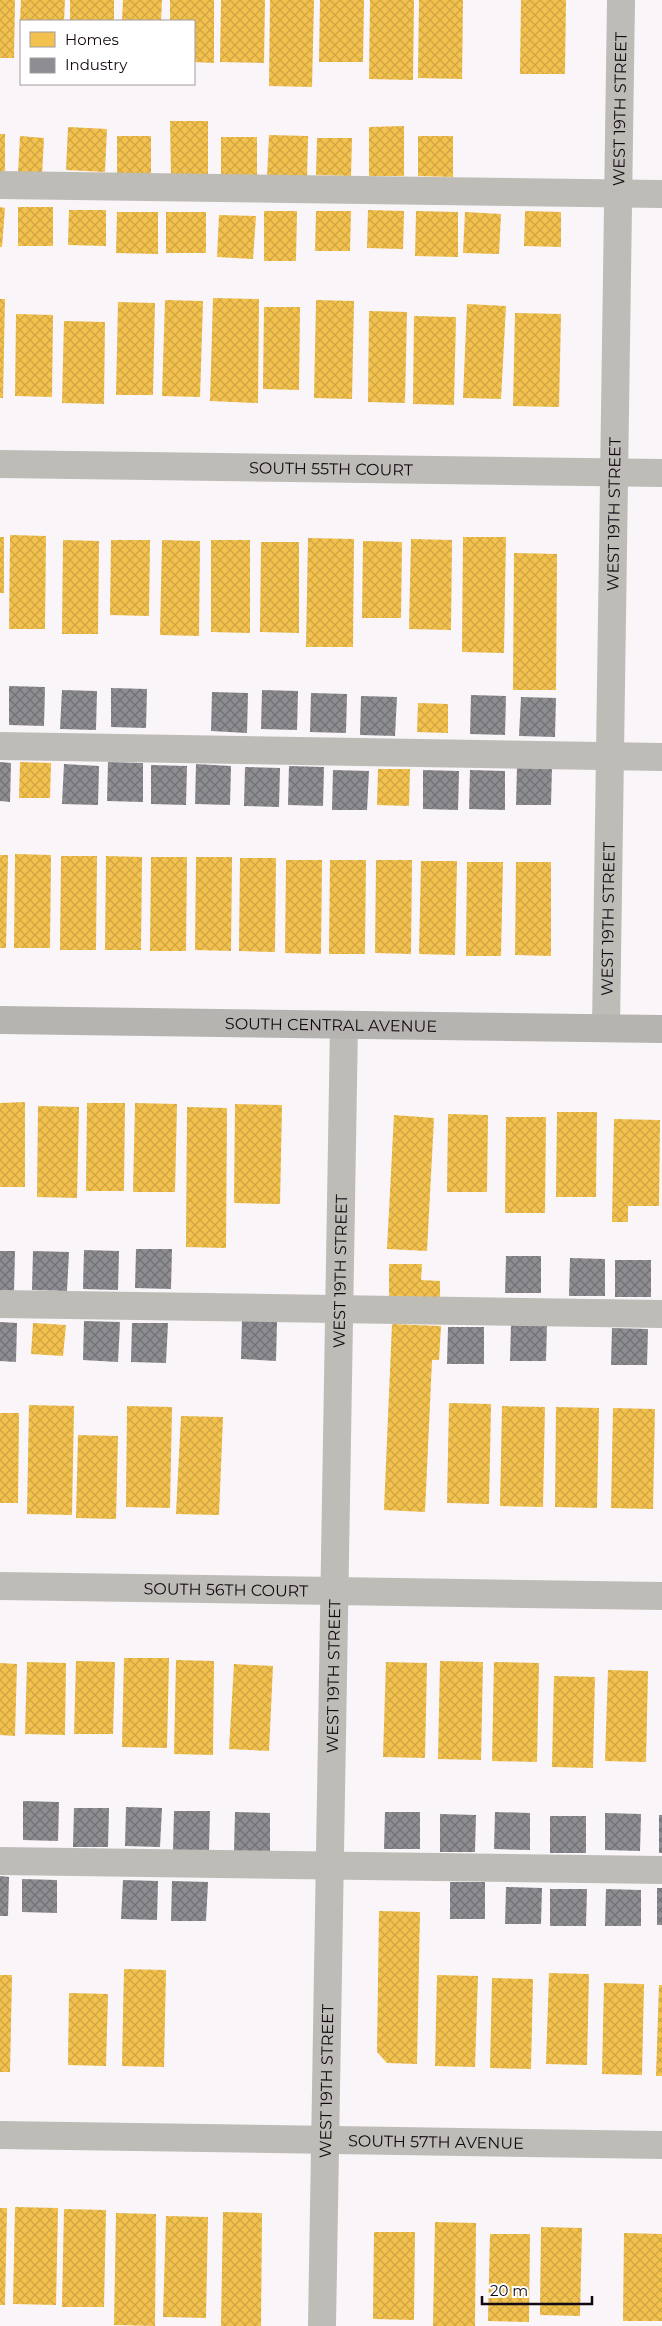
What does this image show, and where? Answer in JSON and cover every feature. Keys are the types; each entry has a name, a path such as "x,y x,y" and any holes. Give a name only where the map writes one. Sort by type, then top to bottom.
{"main road":[{"name":"SOUTH CENTRAL AVENUE","path":"0,1020 662,1029"}],"street":[{"name":"WEST 19TH STREET","path":"606,1028 621,0"},
{"path":"0,185 662,194"},
{"name":"SOUTH 55TH COURT","path":"0,464 662,473"},
{"path":"0,746 662,757"},
{"name":"WEST 19TH STREET","path":"322,2326 344,1026"},
{"path":"0,1304 662,1314"},
{"name":"SOUTH 56TH COURT","path":"0,1586 662,1596"},
{"path":"0,1861 330,1867 662,1870"},
{"name":"SOUTH 57TH AVENUE","path":"0,2135 662,2145"}],"building: Homes":[{"path":"0,0 15,0 14,58 0,58"},
{"path":"21,0 65,0 64,20 20,20"},
{"path":"70,0 114,0 114,20 70,20"},
{"path":"123,0 162,0 161,20 122,20"},
{"path":"170,0 214,0 214,63 195,62 195,20 170,20"},
{"path":"221,0 265,0 264,63 220,62"},
{"path":"270,0 314,0 312,87 269,86"},
{"path":"320,0 364,0 363,62 319,62"},
{"path":"370,0 414,0 413,80 369,79"},
{"path":"419,0 463,0 462,79 418,78"},
{"path":"521,0 566,0 565,74 520,74"},
{"path":"170,121 208,121 208,176 171,176"},
{"path":"404,126 404,176 369,176 369,127"},
{"path":"68,127 107,129 105,172 66,170"},
{"path":"0,134 5,134 5,174 0,174"},
{"path":"269,135 308,136 307,178 267,177"},
{"path":"20,136 44,138 42,175 18,173"},
{"path":"117,136 151,136 151,174 117,173"},
{"path":"418,136 453,136 453,177 418,176"},
{"path":"221,137 257,137 257,176 221,176"},
{"path":"317,138 352,138 351,176 316,175"},
{"path":"0,207 5,208 2,247 0,247"},
{"path":"18,207 53,207 53,246 18,246"},
{"path":"69,210 106,210 106,246 68,245"},
{"path":"368,210 404,211 403,249 367,248"},
{"path":"264,211 297,211 296,261 264,261"},
{"path":"316,211 351,211 350,251 315,251"},
{"path":"416,211 458,212 458,257 415,256"},
{"path":"525,211 561,212 561,247 524,246"},
{"path":"117,212 158,212 158,254 116,253"},
{"path":"166,212 206,212 206,253 166,253"},
{"path":"465,212 501,214 499,254 463,253"},
{"path":"219,215 256,216 253,259 217,257"},
{"path":"213,298 259,299 258,403 210,401"},
{"path":"0,299 5,299 3,398 0,398"},
{"path":"165,300 203,301 200,397 162,396"},
{"path":"316,300 354,301 352,399 314,398"},
{"path":"118,302 155,303 153,395 116,395"},
{"path":"467,304 506,306 501,399 463,398"},
{"path":"264,307 300,307 299,390 263,389"},
{"path":"369,311 407,312 405,403 368,402"},
{"path":"515,313 561,314 559,407 513,406"},
{"path":"16,314 53,315 52,397 15,396"},
{"path":"414,316 456,317 454,405 413,404"},
{"path":"64,321 105,322 104,404 62,403"},
{"path":"10,535 46,536 45,629 9,629"},
{"path":"0,537 4,537 4,593 0,593"},
{"path":"463,537 506,537 504,653 462,652"},
{"path":"308,538 354,539 353,647 306,647"},
{"path":"411,539 452,540 451,630 409,629"},
{"path":"63,540 99,541 98,634 62,634"},
{"path":"111,540 150,540 149,616 110,615"},
{"path":"162,540 200,541 199,636 160,635"},
{"path":"211,540 250,540 250,633 211,632"},
{"path":"363,541 402,542 401,618 362,618"},
{"path":"261,542 299,542 299,633 260,632"},
{"path":"514,553 557,554 556,690 513,690"},
{"path":"418,703 448,704 448,733 417,732"},
{"path":"20,762 51,763 50,798 19,798"},
{"path":"378,769 410,769 409,806 377,805"},
{"path":"15,854 51,855 50,948 14,948"},
{"path":"0,855 8,855 6,948 0,948"},
{"path":"61,856 97,856 96,950 60,950"},
{"path":"106,856 142,857 141,950 105,950"},
{"path":"151,857 187,857 186,951 150,951"},
{"path":"196,857 232,857 231,951 195,950"},
{"path":"240,858 276,858 275,952 239,951"},
{"path":"286,860 322,860 321,954 285,953"},
{"path":"330,860 366,860 365,954 329,954"},
{"path":"376,860 412,860 411,954 375,953"},
{"path":"421,861 457,861 455,955 419,954"},
{"path":"467,862 503,862 501,956 466,956"},
{"path":"516,862 551,862 551,956 515,955"},
{"path":"25,1102 25,1187 0,1187 0,1103"},
{"path":"87,1103 125,1103 124,1191 86,1191"},
{"path":"135,1103 177,1104 175,1192 133,1192"},
{"path":"235,1104 282,1105 280,1204 234,1203"},
{"path":"38,1106 79,1107 77,1198 37,1197"},
{"path":"187,1107 227,1108 226,1248 186,1247"},
{"path":"557,1112 597,1112 596,1197 556,1197"},
{"path":"448,1114 488,1115 487,1192 447,1192"},
{"path":"394,1115 434,1118 427,1251 387,1249"},
{"path":"506,1117 546,1117 545,1213 505,1213"},
{"path":"614,1119 660,1120 659,1206 628,1206 628,1222 612,1222"},
{"path":"389,1264 422,1264 421,1280 440,1281 440,1297 389,1297"},
{"path":"33,1323 66,1325 63,1356 31,1354"},
{"path":"392,1324 441,1326 439,1360 432,1360 425,1512 384,1510"},
{"path":"449,1403 491,1404 489,1504 447,1503"},
{"path":"29,1405 74,1406 72,1515 27,1514"},
{"path":"127,1406 172,1407 170,1508 126,1507"},
{"path":"502,1406 545,1407 543,1507 500,1506"},
{"path":"556,1407 599,1408 597,1508 555,1507"},
{"path":"613,1408 655,1409 653,1509 611,1508"},
{"path":"0,1413 19,1413 18,1503 0,1503"},
{"path":"181,1416 223,1417 219,1515 176,1514"},
{"path":"78,1435 118,1436 116,1519 76,1518"},
{"path":"124,1658 169,1658 167,1748 122,1747"},
{"path":"176,1660 214,1661 213,1755 174,1754"},
{"path":"76,1661 115,1662 113,1734 74,1734"},
{"path":"440,1661 483,1662 481,1760 438,1759"},
{"path":"27,1662 66,1663 65,1735 25,1734"},
{"path":"386,1662 427,1663 425,1758 383,1757"},
{"path":"494,1662 539,1663 537,1762 492,1761"},
{"path":"0,1663 17,1664 15,1736 0,1735"},
{"path":"234,1664 273,1666 269,1751 229,1749"},
{"path":"608,1670 648,1671 646,1762 605,1761"},
{"path":"554,1676 595,1677 593,1768 552,1767"},
{"path":"379,1911 420,1912 417,2064 387,2063 377,2052"},
{"path":"124,1969 166,1970 164,2067 122,2066"},
{"path":"549,1973 589,1974 587,2065 546,2064"},
{"path":"0,1975 12,1975 10,2072 0,2072"},
{"path":"437,1975 478,1976 475,2067 435,2066"},
{"path":"492,1978 533,1979 531,2069 490,2068"},
{"path":"604,1983 644,1984 642,2075 602,2074"},
{"path":"659,1985 662,1985 662,2076 656,2076"},
{"path":"69,1993 108,1994 106,2066 68,2065"},
{"path":"15,2207 58,2208 56,2305 13,2304"},
{"path":"0,2208 7,2208 5,2305 0,2305"},
{"path":"64,2209 106,2210 104,2307 62,2307"},
{"path":"223,2212 262,2213 261,2326 221,2326"},
{"path":"116,2213 156,2214 155,2326 114,2325"},
{"path":"166,2216 208,2217 206,2318 163,2317"},
{"path":"435,2222 476,2223 475,2326 433,2326"},
{"path":"541,2227 582,2228 580,2316 540,2315"},
{"path":"374,2232 415,2232 414,2320 373,2319"},
{"path":"624,2233 662,2234 662,2321 623,2321"},
{"path":"490,2234 530,2234 529,2322 488,2321"}],"building: Industry":[{"path":"9,686 45,687 44,726 9,725"},
{"path":"111,688 147,689 146,728 111,727"},
{"path":"62,690 97,691 96,730 60,729"},
{"path":"262,690 298,691 297,730 261,729"},
{"path":"212,692 248,693 247,733 211,731"},
{"path":"311,693 347,694 346,733 310,732"},
{"path":"471,695 506,696 505,735 470,734"},
{"path":"361,696 397,697 395,736 360,735"},
{"path":"521,697 556,698 555,737 519,736"},
{"path":"0,762 11,763 10,802 0,801"},
{"path":"108,762 143,763 143,802 107,801"},
{"path":"64,764 99,766 98,805 62,804"},
{"path":"196,764 231,766 230,805 195,804"},
{"path":"151,765 187,766 186,805 151,804"},
{"path":"289,766 324,767 323,806 288,805"},
{"path":"517,766 552,766 551,805 516,805"},
{"path":"245,767 280,768 279,807 244,806"},
{"path":"333,770 369,771 367,810 332,810"},
{"path":"423,770 459,771 458,810 423,809"},
{"path":"470,770 505,771 505,810 469,809"},
{"path":"136,1249 172,1249 171,1289 135,1288"},
{"path":"84,1250 119,1251 118,1290 83,1289"},
{"path":"0,1251 15,1251 14,1291 0,1290"},
{"path":"33,1251 69,1252 67,1291 32,1290"},
{"path":"506,1256 541,1256 541,1293 505,1293"},
{"path":"570,1258 605,1259 605,1296 569,1296"},
{"path":"615,1260 651,1260 651,1297 615,1297"},
{"path":"242,1320 277,1322 276,1361 241,1359"},
{"path":"84,1321 120,1322 118,1362 83,1360"},
{"path":"0,1322 17,1323 16,1362 0,1361"},
{"path":"132,1323 168,1323 166,1363 131,1362"},
{"path":"511,1324 547,1324 546,1361 510,1361"},
{"path":"448,1327 484,1327 484,1364 447,1364"},
{"path":"612,1328 648,1329 647,1365 611,1365"},
{"path":"23,1801 59,1802 58,1841 23,1840"},
{"path":"126,1807 162,1808 160,1847 125,1846"},
{"path":"74,1808 109,1808 108,1847 73,1847"},
{"path":"174,1811 210,1811 209,1850 173,1850"},
{"path":"235,1812 270,1813 270,1852 234,1851"},
{"path":"385,1812 420,1812 420,1849 384,1849"},
{"path":"495,1812 530,1813 530,1850 494,1849"},
{"path":"605,1813 641,1814 640,1851 605,1850"},
{"path":"440,1814 476,1815 475,1852 440,1852"},
{"path":"659,1815 662,1815 662,1853 659,1853"},
{"path":"550,1816 586,1816 586,1853 550,1853"},
{"path":"0,1876 9,1877 8,1916 0,1916"},
{"path":"22,1879 57,1880 57,1913 22,1912"},
{"path":"123,1880 158,1881 157,1920 121,1919"},
{"path":"172,1881 208,1882 206,1921 171,1921"},
{"path":"450,1882 485,1882 485,1919 450,1919"},
{"path":"506,1887 542,1888 541,1924 505,1924"},
{"path":"657,1888 662,1888 662,1925 657,1925"},
{"path":"550,1889 587,1889 586,1926 550,1926"},
{"path":"606,1889 641,1890 641,1926 605,1926"}]}
